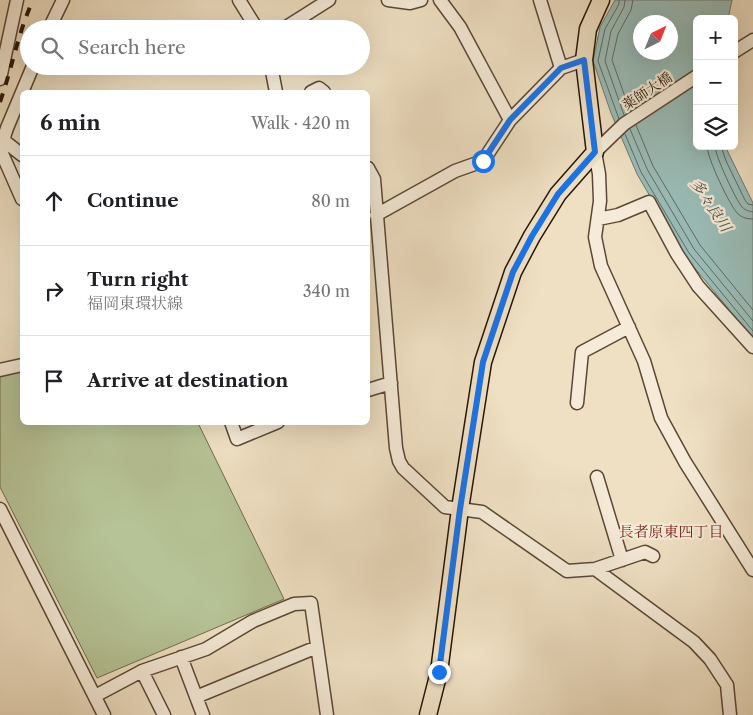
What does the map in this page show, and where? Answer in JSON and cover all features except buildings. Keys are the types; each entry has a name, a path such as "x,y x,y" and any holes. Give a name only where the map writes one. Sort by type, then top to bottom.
{"main road":[{"path":"428,715 439,672 460,509 483,362 513,272 532,236 558,194 595,152 584,60 588,29 601,0"}],"street":[{"path":"0,79 17,0"},
{"path":"53,20 63,0"},
{"path":"240,0 252,20"},
{"path":"297,20 329,0"},
{"path":"388,0 410,3 421,0"},
{"path":"440,0 460,27 510,120"},
{"path":"540,0 561,68"},
{"path":"738,50 753,40"},
{"path":"376,215 455,171 483,161 510,120 561,68 584,60"},
{"path":"23,90 29,75"},
{"path":"273,75 276,90"},
{"name":"薬師大橋","path":"595,152 614,133 643,110 693,79"},
{"path":"20,98 1,146 20,194"},
{"path":"1,146 20,154"},
{"path":"595,152 599,174 600,201 595,237 601,266 644,361 661,418 685,462 753,570"},
{"path":"370,172 374,179 396,448 403,468 445,507 482,512 567,571 595,569 645,552 653,556"},
{"path":"598,220 618,216 649,202 677,254 698,286 753,347"},
{"path":"577,403 582,352 629,327"},
{"path":"0,370 20,365"},
{"path":"370,389 391,383"},
{"path":"232,425 237,439 271,425"},
{"path":"597,477 622,560"},
{"path":"0,509 95,696 101,713"},
{"path":"595,569 694,642 710,659 727,684 730,715"},
{"path":"95,696 142,670 206,649 253,621 294,604 311,603 327,715"},
{"path":"196,697 317,647"},
{"path":"181,657 203,715"},
{"path":"142,670 164,715"}],"green space":[{"path":"20,370 20,425 199,425 284,599 97,678 0,487 0,375"}],"water":[{"name":"多々良川","path":"615,0 732,0 729,15 693,15 693,150 727,150 753,203 753,339 685,256 637,174 611,113 593,61 600,27"}],"railway":[{"path":"25,20 33,0"},
{"path":"0,102 20,35"}],"district":[{"name":"長者原東四丁目","path":"671,531"}],"route":[{"path":"439,672 460,509 483,362 513,272 532,236 558,194 595,152 584,60 561,68 510,120 483,161"}]}
